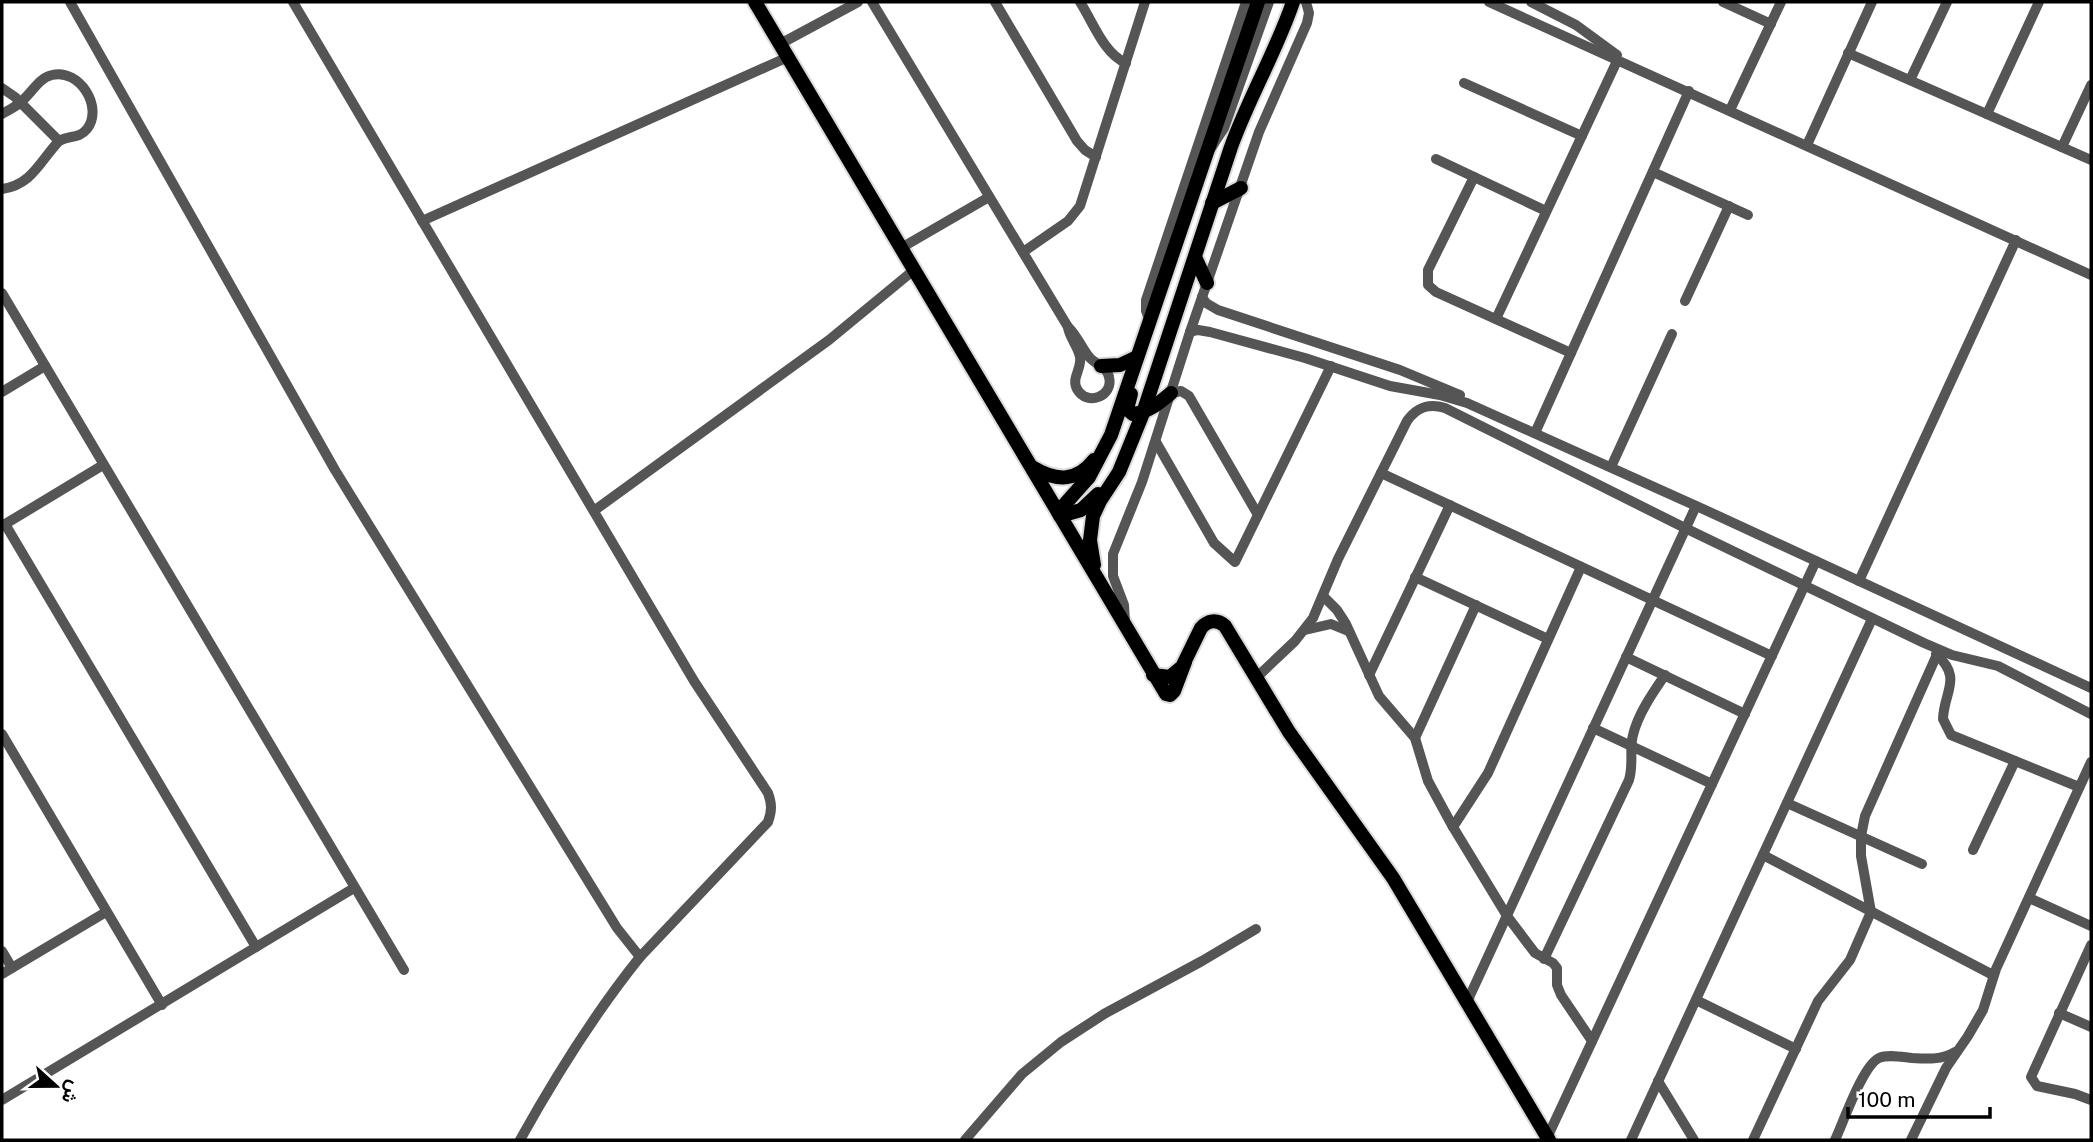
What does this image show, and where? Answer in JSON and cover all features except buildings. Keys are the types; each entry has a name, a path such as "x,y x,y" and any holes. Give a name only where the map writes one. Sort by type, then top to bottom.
{"main road":[{"path":"755,2 1163,692 1170,695 1181,676 1185,662"},
{"path":"1059,514 1096,467 1111,435 1210,148 1229,71 1258,2"},
{"path":"1097,577 1090,548 1091,525 1096,509 1119,471 1143,413 1238,127 1278,42 1293,2"},
{"path":"1212,203 1241,188"},
{"path":"1195,257 1205,290"},
{"path":"1135,363 1134,384 1127,409 1131,414 1143,413 1171,393"},
{"path":"1101,366 1135,363"},
{"path":"1031,466 1059,479 1080,473 1097,454 1121,402"},
{"path":"1059,514 1074,513 1087,505 1109,480 1126,452"},
{"path":"1153,675 1170,677 1180,671 1204,625 1219,622 1227,629 1289,732 1393,878 1545,1136"}],"street":[{"path":"70,2 335,470 604,907 640,957"},
{"path":"293,2 714,715 772,802 768,822 640,957 608,999 520,1140"},
{"path":"422,221 784,51 858,2"},
{"path":"872,2 1068,327 1088,355 1109,375 1109,387 1101,397 1085,397 1079,391 1076,384 1080,361 1068,327"},
{"path":"995,2 1077,141 1096,157"},
{"path":"1080,2 1109,51 1126,63"},
{"path":"1023,252 1077,212 1145,2"},
{"path":"1150,321 1146,312 1146,300 1229,71 1246,2"},
{"path":"1210,148 1224,128 1269,2"},
{"path":"1125,625 1124,606 1113,576 1113,554 1139,492 1190,332 1263,122 1307,23 1309,13 1306,2"},
{"path":"1489,2 1617,61 1660,77"},
{"path":"1531,2 1564,18 1612,52 1660,77 2091,275"},
{"path":"1723,2 1771,24"},
{"path":"1730,110 1781,2"},
{"path":"1807,145 1872,2"},
{"path":"1910,80 1947,2"},
{"path":"1987,114 2038,2"},
{"path":"1849,53 2091,160"},
{"path":"1496,319 1617,61"},
{"path":"2,114 21,103 45,78 54,74 65,74 74,78 93,105 89,127 78,136 59,141 21,184 2,189"},
{"path":"1464,83 1582,136"},
{"path":"2062,147 2091,85"},
{"path":"2,88 59,141"},
{"path":"1535,433 1689,91"},
{"path":"1436,159 1546,211"},
{"path":"1653,172 1748,215"},
{"path":"1474,177 1428,270 1427,281 1433,290 1571,353"},
{"path":"901,248 989,197"},
{"path":"1685,301 1729,206"},
{"path":"1859,582 2016,240"},
{"path":"595,510 829,340 914,270"},
{"path":"1205,290 1206,303 1218,310 1422,378 1488,409 1499,417"},
{"path":"2,293 404,970"},
{"path":"1258,345 1216,329 1213,321 1218,316 1263,326"},
{"path":"1190,332 1206,330 1390,386 1452,398 1611,467 2091,688"},
{"path":"1611,467 1672,334"},
{"path":"2,392 45,366"},
{"path":"1156,442 1214,543 1235,562 1331,366"},
{"path":"1171,393 1181,391 1189,396 1258,515"},
{"path":"1256,678 1305,629 1410,416 1423,407 1440,407 1938,652 1998,666 2091,714"},
{"path":"103,465 4,525 256,947"},
{"path":"1381,473 1772,656"},
{"path":"1369,675 1450,505"},
{"path":"1467,1002 1696,506"},
{"path":"1545,1136 1816,561"},
{"path":"1453,827 1488,773 1581,566"},
{"path":"1415,577 1549,639"},
{"path":"1323,596 1337,610 1379,696 1415,738 1427,781 1453,827 1507,916 1532,949 1557,968 1560,995 1592,1041"},
{"path":"1415,738 1476,605"},
{"path":"1631,1140 1872,619"},
{"path":"1305,629 1331,624 1349,632"},
{"path":"1938,652 1951,678 1951,689 1943,715 1948,731 1955,737 2080,787"},
{"path":"1753,1140 1818,1001 1850,960 1871,912 1861,856 1861,836 1869,803 1938,652"},
{"path":"1626,657 1745,714"},
{"path":"1544,959 1629,780 1637,723 1665,676"},
{"path":"1594,728 1712,784"},
{"path":"2,734 162,1005"},
{"path":"1973,850 2015,761"},
{"path":"1911,1140 1941,1077 1983,1010 1993,975 2091,762"},
{"path":"1787,803 1922,864"},
{"path":"1763,855 1993,975"},
{"path":"2,1100 354,888"},
{"path":"2029,898 2091,926"},
{"path":"2,951 7,971 106,912"},
{"path":"965,1140 1022,1074 1061,1042 1104,1014 1256,929"},
{"path":"2090,950 2031,1074 2038,1086 2091,1100"},
{"path":"1696,1000 1796,1049"},
{"path":"2059,1013 2091,1027"},
{"path":"1835,1140 1868,1069 1877,1059 1889,1056 1940,1058 1957,1051"},
{"path":"1658,1081 1694,1140"}]}
